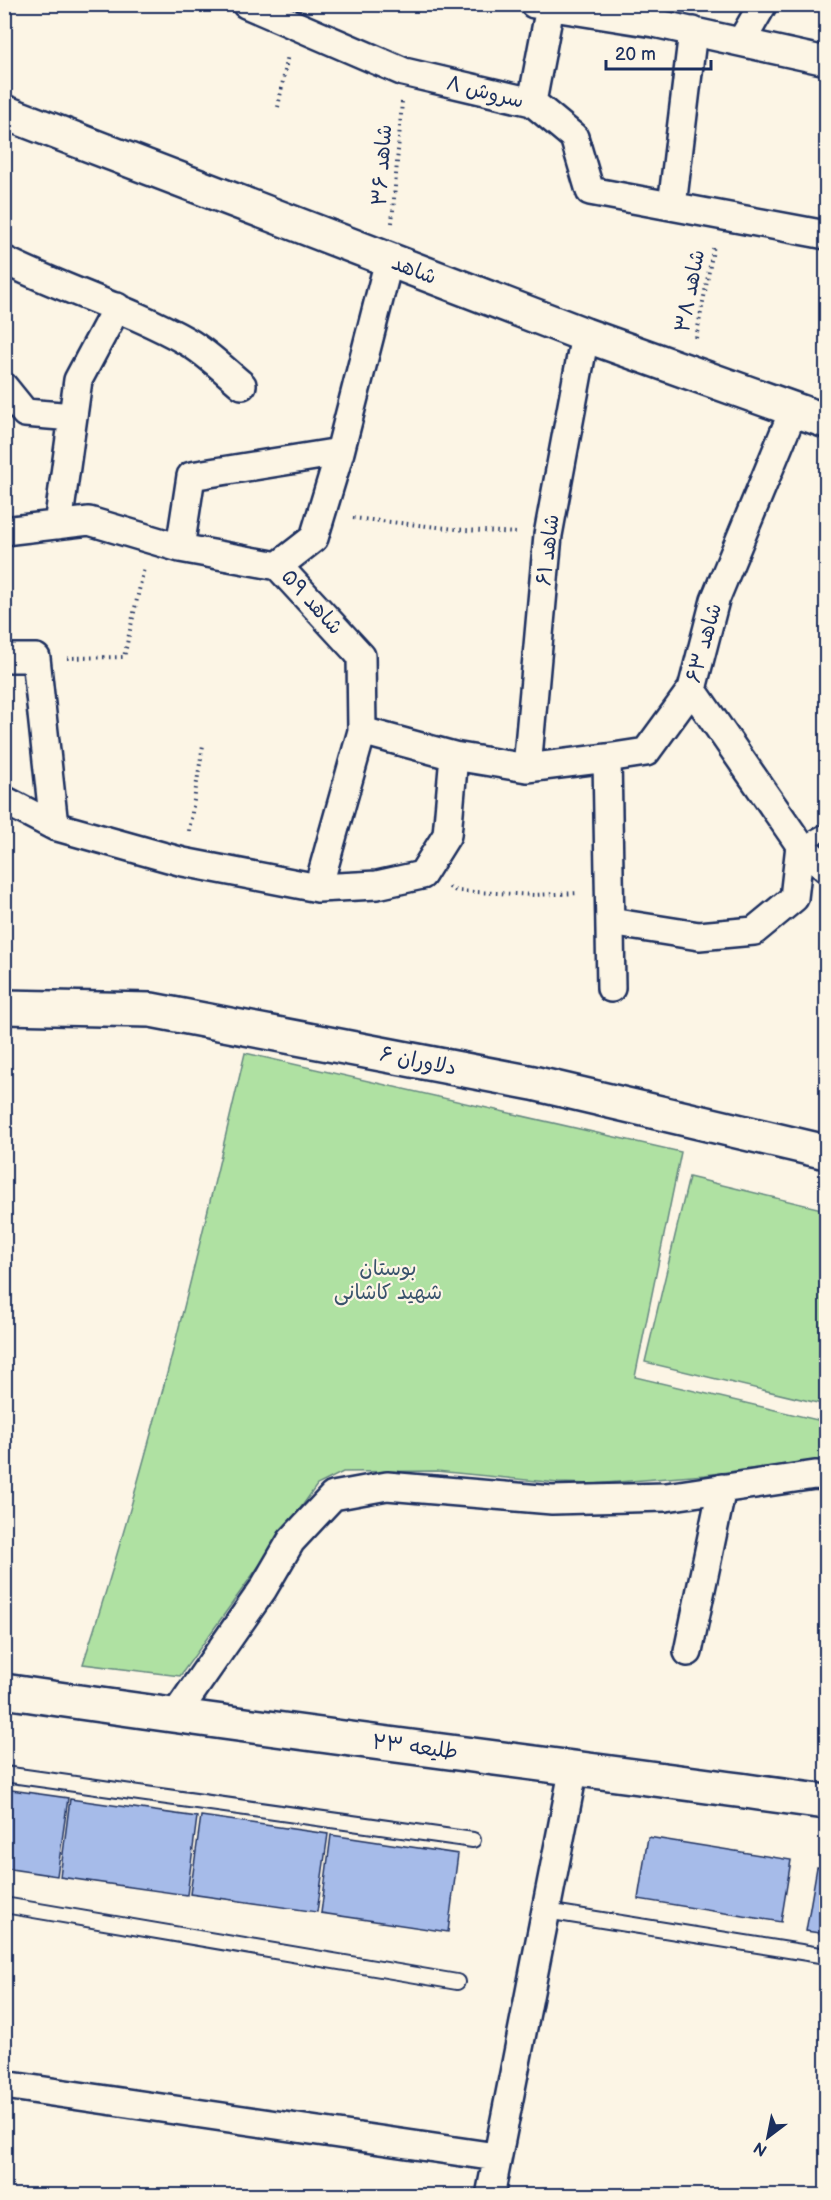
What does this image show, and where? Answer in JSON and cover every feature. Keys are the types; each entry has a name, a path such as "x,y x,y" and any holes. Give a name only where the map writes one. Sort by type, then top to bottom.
{"main road":[{"name":"شاهد","path":"4,112 585,335 826,421"},
{"name":"دلاوران ۶","path":"4,1006 150,1010 533,1083 826,1152"},
{"name":"طلیعه ۲۳","path":"4,1691 174,1716 826,1802"}],"street":[{"name":"سروش ۸","path":"246,4 404,72 532,102 574,137 590,191 826,235"},
{"path":"741,42 763,4"},
{"path":"532,102 542,6 656,14 693,31 826,61"},
{"path":"672,206 693,31"},
{"path":"4,260 117,307 190,343 242,385"},
{"name":"شاهد ۵۹","path":"318,888 362,731 361,656 278,566 314,538 340,452 390,260"},
{"path":"58,525 78,380 117,307"},
{"name":"شاهد ۶۱","path":"527,768 548,534 585,335"},
{"path":"4,387 25,413 73,417"},
{"name":"شاهد ۶۳","path":"362,731 454,756 527,768 646,752 692,690 715,600 794,410"},
{"path":"180,548 191,476 340,452"},
{"path":"4,531 89,521 180,548 278,566"},
{"path":"9,658 36,658 54,826"},
{"path":"692,690 800,845 826,868"},
{"path":"4,800 54,826 183,862 318,888 377,885 422,874 447,835 454,756"},
{"path":"607,758 611,988"},
{"path":"610,922 699,936 754,931 794,898 800,845"},
{"path":"174,1716 263,1589 291,1541 333,1496 387,1486 552,1500 666,1497 815,1474 826,1476"},
{"path":"688,1652 722,1488"},
{"path":"490,2196 574,1767"},
{"path":"4,2085 496,2157"}],"lane":[{"path":"800,845 826,831"},
{"path":"4,1774 472,1840"},
{"path":"4,1905 457,1982"},
{"path":"546,1911 826,1956"}],"path":[{"path":"278,107 293,25"},
{"name":"شاهد ۳۶","path":"390,260 404,72"},
{"name":"شاهد ۳۸","path":"690,373 720,215"},
{"path":"322,514 465,530 548,534"},
{"path":"36,658 124,657 151,539"},
{"path":"183,862 202,746"},
{"path":"422,874 456,891 535,895 609,892"}],"green space":[{"name":"بوستان شهید کاشانی","path":"245,1053 681,1152 635,1377 826,1422 826,1459 705,1475 593,1484 558,1483 436,1471 343,1472 317,1485 180,1676 83,1664 150,1437 190,1284"},
{"path":"689,1177 826,1210 826,1405 645,1362"}],"building":[{"path":"4,1789 68,1798 57,1876 4,1868"},
{"path":"70,1799 197,1817 187,1895 60,1877"},
{"path":"201,1816 328,1834 317,1912 190,1894"},
{"path":"331,1835 458,1854 448,1932 321,1913"},
{"path":"648,1837 791,1860 781,1922 638,1899"},
{"path":"817,1867 826,1868 826,1934 806,1931"}]}
